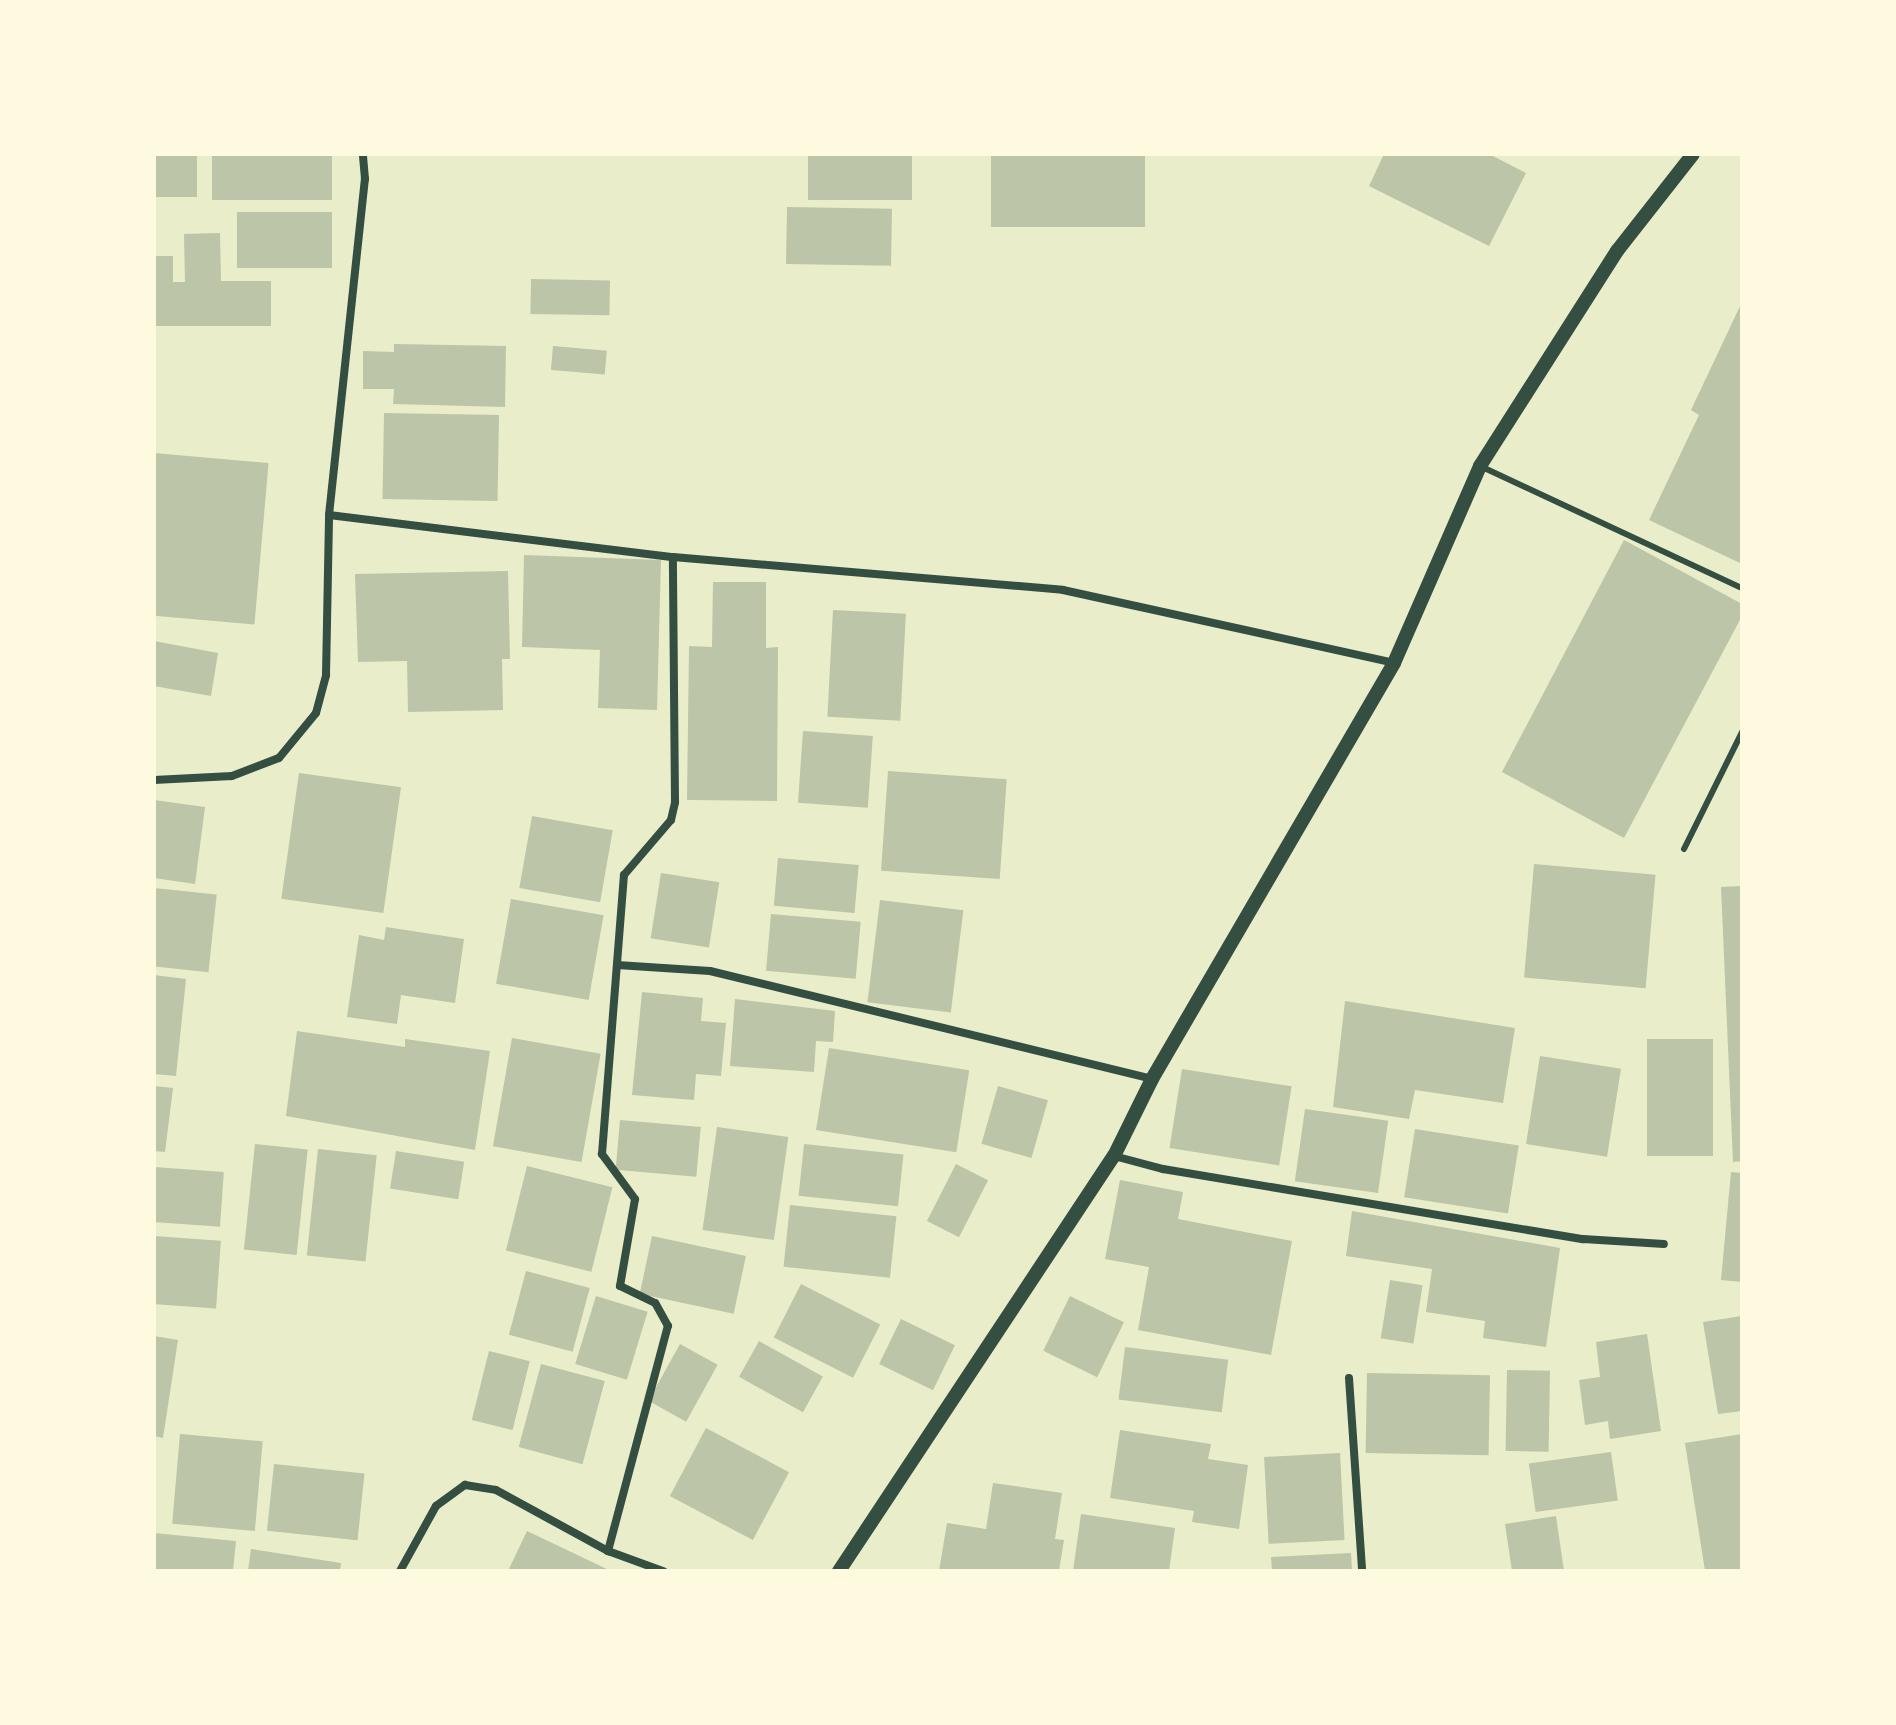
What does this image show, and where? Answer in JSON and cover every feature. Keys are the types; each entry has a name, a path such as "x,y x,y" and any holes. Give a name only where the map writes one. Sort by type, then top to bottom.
{"street":[{"path":"154,780 232,776 279,758 316,713 326,675 329,515 365,179 363,154"},
{"path":"839,1571 1114,1156 1152,1079 1394,663 1480,466 1617,251 1693,154"},
{"path":"329,515 673,557 1063,590 1394,663"},
{"path":"608,1551 668,1326 655,1303 620,1286 635,1199 602,1154 624,875 671,820 675,802 673,557"},
{"path":"617,965 710,971 1152,1079"},
{"path":"1114,1156 1163,1169 1583,1239 1664,1244"},
{"path":"1349,1378 1362,1571"},
{"path":"400,1571 436,1506 465,1485 496,1490 608,1551 663,1571"}],"lane":[{"path":"1480,466 1742,588"},
{"path":"1684,849 1742,732"}],"building":[{"path":"154,154 197,154 197,197 154,197"},
{"path":"212,154 332,154 332,200 212,200"},
{"path":"808,154 912,154 912,200 808,200"},
{"path":"991,154 1145,154 1145,227 991,227"},
{"path":"1384,154 1489,154 1526,173 1489,246 1369,186"},
{"path":"787,207 892,209 891,266 786,264"},
{"path":"237,212 332,212 332,268 237,268"},
{"path":"220,233 221,281 271,281 271,326 154,326 154,256 173,256 173,282 185,282 184,234"},
{"path":"531,279 610,280 609,315 530,314"},
{"path":"1742,302 1742,564 1649,520 1699,415 1691,410"},
{"path":"394,344 506,346 505,407 393,404 394,389 363,389 363,351 394,352"},
{"path":"553,346 607,351 605,375 551,370"},
{"path":"384,413 499,415 497,501 382,499"},
{"path":"154,453 269,463 254,624 154,616"},
{"path":"1624,540 1742,604 1742,616 1624,838 1502,772"},
{"path":"524,555 661,560 657,710 598,708 600,650 522,647"},
{"path":"508,571 510,659 502,659 503,710 408,712 407,661 358,662 355,574"},
{"path":"713,582 766,582 766,648 778,647 777,801 687,800 689,646 712,647"},
{"path":"833,610 906,614 900,721 827,717"},
{"path":"154,641 218,653 211,696 154,686"},
{"path":"803,731 873,736 868,808 798,803"},
{"path":"888,771 1007,779 1000,879 881,871"},
{"path":"299,773 401,787 383,913 281,899"},
{"path":"154,800 205,807 195,884 154,878"},
{"path":"532,816 613,830 600,902 519,888"},
{"path":"778,858 859,865 855,913 774,906"},
{"path":"1534,864 1656,875 1646,988 1524,978"},
{"path":"661,873 719,882 709,947 651,938"},
{"path":"1742,886 1742,1161 1733,1162 1721,887"},
{"path":"154,888 217,895 209,972 154,966"},
{"path":"511,899 604,915 589,1000 496,984"},
{"path":"880,900 963,910 951,1012 867,1002"},
{"path":"771,914 861,922 856,979 766,971"},
{"path":"386,927 464,939 455,1003 401,995 397,1024 347,1017 359,935 384,940"},
{"path":"154,975 186,979 176,1076 154,1074"},
{"path":"642,992 703,998 701,1021 726,1023 721,1076 696,1074 694,1100 632,1095"},
{"path":"735,999 835,1011 833,1042 816,1041 814,1072 730,1066"},
{"path":"1345,1001 1515,1028 1503,1103 1415,1090 1409,1119 1333,1107"},
{"path":"297,1031 405,1047 405,1039 490,1051 475,1150 286,1116"},
{"path":"512,1038 601,1054 582,1162 493,1146"},
{"path":"1647,1039 1713,1039 1713,1156 1647,1156"},
{"path":"829,1048 969,1070 956,1152 816,1130"},
{"path":"1540,1056 1621,1069 1607,1157 1526,1144"},
{"path":"1182,1069 1292,1086 1279,1165 1169,1148"},
{"path":"154,1086 173,1088 165,1152 154,1151"},
{"path":"998,1086 1048,1100 1031,1158 981,1144"},
{"path":"1305,1109 1388,1121 1378,1193 1295,1181"},
{"path":"620,1120 701,1127 696,1177 616,1170"},
{"path":"717,1127 788,1137 774,1240 703,1230"},
{"path":"1415,1129 1519,1145 1508,1214 1404,1197"},
{"path":"255,1144 308,1150 297,1255 244,1249"},
{"path":"804,1144 903,1154 898,1206 799,1196"},
{"path":"318,1149 377,1155 365,1262 307,1255"},
{"path":"396,1151 464,1162 458,1199 390,1189"},
{"path":"956,1164 988,1180 959,1237 927,1221"},
{"path":"527,1166 612,1187 591,1272 506,1250"},
{"path":"154,1167 224,1172 220,1227 154,1222"},
{"path":"1731,1172 1742,1173 1742,1282 1721,1280"},
{"path":"1120,1180 1183,1192 1178,1219 1292,1241 1271,1355 1138,1330 1149,1267 1105,1259"},
{"path":"790,1205 896,1216 890,1278 784,1267"},
{"path":"1352,1211 1560,1248 1546,1347 1483,1338 1485,1321 1426,1312 1432,1269 1346,1256"},
{"path":"154,1236 221,1241 216,1309 154,1304"},
{"path":"652,1236 746,1256 734,1314 640,1294"},
{"path":"526,1271 590,1288 573,1352 509,1335"},
{"path":"1390,1280 1423,1285 1413,1343 1381,1338"},
{"path":"801,1284 880,1324 853,1378 774,1337"},
{"path":"596,1296 648,1312 627,1380 575,1364"},
{"path":"1070,1296 1124,1322 1097,1377 1043,1351"},
{"path":"1742,1316 1742,1411 1718,1414 1703,1322"},
{"path":"901,1319 955,1345 933,1390 879,1364"},
{"path":"1647,1334 1661,1431 1610,1439 1608,1421 1585,1425 1579,1380 1600,1377 1596,1342"},
{"path":"154,1336 178,1340 163,1438 154,1436"},
{"path":"759,1341 823,1376 803,1412 739,1377"},
{"path":"680,1344 718,1365 686,1422 648,1401"},
{"path":"1125,1347 1228,1360 1222,1412 1119,1400"},
{"path":"489,1351 530,1361 513,1430 472,1420"},
{"path":"541,1364 605,1381 582,1464 519,1447"},
{"path":"1507,1370 1550,1371 1549,1452 1506,1451"},
{"path":"1367,1373 1490,1375 1489,1455 1366,1453"},
{"path":"706,1428 789,1472 753,1540 670,1496"},
{"path":"1120,1430 1211,1444 1208,1459 1248,1465 1239,1529 1192,1522 1194,1511 1110,1498"},
{"path":"180,1434 263,1441 255,1531 172,1524"},
{"path":"1742,1434 1742,1571 1705,1571 1685,1443"},
{"path":"1611,1452 1618,1501 1536,1512 1529,1464"},
{"path":"1340,1453 1345,1540 1269,1544 1264,1457"},
{"path":"274,1464 365,1474 357,1540 267,1531"},
{"path":"993,1483 1062,1493 1055,1539 1064,1540 1059,1571 939,1571 947,1523 986,1529"},
{"path":"1081,1514 1175,1528 1169,1571 1073,1571"},
{"path":"1556,1516 1564,1571 1512,1571 1505,1524"},
{"path":"527,1531 611,1571 508,1571"},
{"path":"154,1533 236,1541 233,1571 154,1571"},
{"path":"251,1549 341,1563 340,1571 248,1571"},
{"path":"1351,1553 1352,1571 1272,1571 1271,1557"}]}
